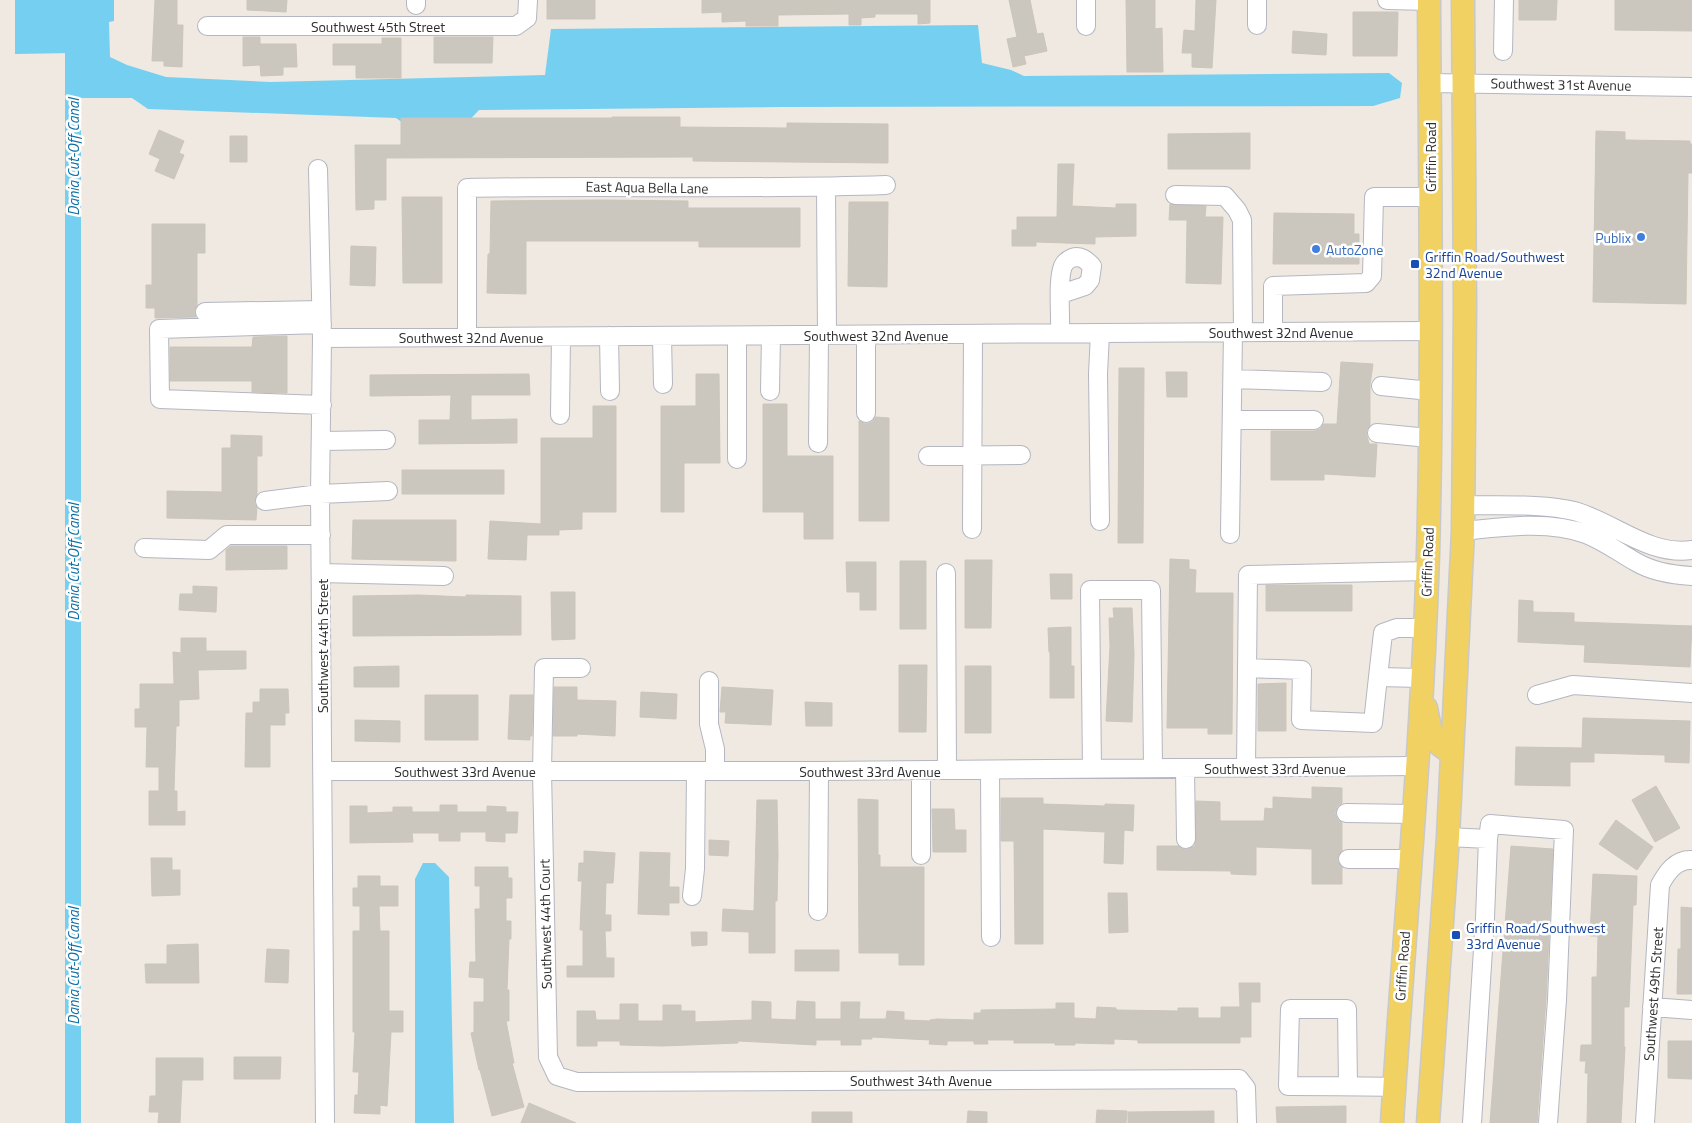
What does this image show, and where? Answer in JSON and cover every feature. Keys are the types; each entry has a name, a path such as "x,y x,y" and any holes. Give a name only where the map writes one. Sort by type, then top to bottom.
{"main road":[{"path":"1428,1123 1448,837 1463,531 1463,0"},
{"name":"Griffin Road","path":"1392,1123 1417,766 1427,571 1430,391 1429,1"},
{"path":"1430,331 1452,359 1464,417"},
{"path":"1422,684 1432,734 1438,746 1452,753"},
{"path":"1417,766 1431,778 1448,837"}],"street":[{"name":"Southwest 45th Street","path":"208,26 516,26 527,18 528,0"},
{"path":"1086,0 1086,26"},
{"path":"1257,0 1257,25"},
{"path":"1387,0 1429,1"},
{"path":"1504,0 1504,51"},
{"name":"Southwest 31st Avenue","path":"1429,83 1692,87"},
{"name":"Southwest 44th Street","path":"318,168 322,324 320,494 325,1123"},
{"name":"East Aqua Bella Lane","path":"467,337 467,188 826,187 886,185"},
{"path":"818,443 823,335 826,187"},
{"path":"1176,195 1225,196 1242,220 1238,332 1233,379 1230,534"},
{"path":"1273,332 1273,286 1366,283 1372,276 1374,197 1430,197"},
{"path":"1060,333 1061,294"},
{"path":"206,312 322,324"},
{"path":"322,324 159,329 160,400 322,404"},
{"name":"Southwest 32nd Avenue","path":"322,324 467,337 1430,331"},
{"path":"1100,333 1098,374 1100,521"},
{"path":"972,529 973,334"},
{"path":"770,391 771,335"},
{"path":"866,335 866,413"},
{"path":"609,336 610,391"},
{"path":"662,336 663,384"},
{"path":"737,336 737,460"},
{"path":"560,415 561,337"},
{"path":"1233,379 1322,382"},
{"path":"1381,386 1430,391"},
{"path":"1232,420 1314,420"},
{"path":"1377,433 1429,438"},
{"path":"322,441 386,440"},
{"path":"928,456 1021,456"},
{"path":"265,501 320,494 388,492"},
{"path":"1463,505 1543,507 1574,511 1645,544 1671,549 1692,550"},
{"path":"1463,531 1495,527 1544,526 1567,528 1587,535 1638,563 1672,574 1692,576"},
{"path":"144,548 209,550 227,535 321,535"},
{"path":"1246,768 1248,575 1427,571"},
{"path":"321,573 444,576"},
{"path":"946,573 947,770"},
{"path":"1092,769 1090,590 1151,590 1153,768"},
{"path":"1247,668 1302,670 1301,720 1373,723 1383,633 1397,628 1424,628"},
{"name":"Southwest 44th Court","path":"557,1076 548,1057 542,771 544,668 581,668"},
{"path":"1378,677 1422,684"},
{"path":"709,681 709,724 715,749 716,771"},
{"path":"1537,695 1573,685 1692,693"},
{"name":"Southwest 33rd Avenue","path":"322,771 819,771 1417,766"},
{"path":"1185,768 1186,839"},
{"path":"921,770 921,855"},
{"path":"990,770 991,937"},
{"path":"692,896 695,869 696,771"},
{"path":"818,911 819,771"},
{"path":"1346,813 1413,814"},
{"path":"1472,1123 1490,824 1564,830 1557,1000 1548,1123"},
{"path":"1448,837 1488,839"},
{"path":"1348,859 1410,859"},
{"name":"Southwest 49th Street","path":"1645,1123 1660,884 1670,868 1686,859 1692,860"},
{"path":"1652,1007 1692,1010"},
{"path":"1348,1086 1347,1008 1290,1009 1288,1086 1394,1087"},
{"name":"Southwest 34th Avenue","path":"557,1076 576,1082 1239,1079 1246,1088 1247,1123"}],"water":[{"path":"15,0 114,0 114,21 109,22 110,57 127,65 166,77 270,82 545,75 551,29 978,25 982,63 1011,70 1024,76 1389,73 1402,83 1400,98 1373,106 782,107 479,110 464,126 409,127 396,118 148,109 132,98 73,98 72,53 15,54"},
{"path":"423,863 435,863 449,877 454,1123 415,1123 415,879"}],"building":[{"path":"155,0 177,0 177,25 183,25 182,67 164,66 164,61 152,61"},
{"path":"247,0 287,0 286,12 247,10"},
{"path":"547,0 595,0 595,19 547,19"},
{"path":"702,0 930,0 930,23 918,24 918,14 875,14 875,17 861,18 861,25 849,25 849,14 778,15 778,26 746,26 746,21 722,22 722,12 702,13"},
{"path":"1009,0 1030,0 1037,34 1043,33 1047,51 1024,56 1026,64 1013,67 1007,39 1017,37"},
{"path":"1126,0 1155,0 1155,29 1162,28 1163,72 1127,72"},
{"path":"1196,0 1216,0 1212,68 1192,67 1192,53 1182,53 1184,30 1195,31"},
{"path":"1519,0 1557,0 1556,20 1519,20"},
{"path":"1615,0 1692,0 1692,31 1615,30"},
{"path":"1353,12 1398,12 1397,56 1353,56"},
{"path":"1293,31 1327,34 1326,55 1292,53"},
{"path":"243,37 260,37 260,44 296,44 297,67 283,67 283,75 261,76 260,65 243,66"},
{"path":"434,37 493,37 492,63 434,63"},
{"path":"382,38 401,38 401,78 356,78 356,65 333,65 333,44 382,44"},
{"path":"680,117 680,127 787,128 787,123 888,124 888,163 693,161 693,157 386,158 386,200 374,200 374,209 356,210 355,145 401,145 401,118"},
{"path":"159,130 184,141 179,153 184,155 174,179 155,171 160,159 149,154"},
{"name":"Publix","path":"1596,131 1625,132 1625,140 1690,141 1690,144 1692,144 1692,173 1688,173 1686,304 1593,302"},
{"path":"1250,133 1250,169 1168,169 1168,134"},
{"path":"230,136 247,136 247,162 230,162"},
{"path":"1058,164 1074,164 1072,206 1116,208 1116,204 1136,204 1136,236 1095,237 1095,244 1036,242 1036,246 1012,246 1012,230 1017,230 1017,217 1057,217"},
{"path":"402,197 442,197 442,283 403,283"},
{"path":"491,201 688,201 688,208 800,208 800,247 699,247 699,241 526,241 526,294 487,293"},
{"path":"849,202 888,202 887,287 848,286"},
{"path":"1170,204 1206,206 1205,217 1223,217 1221,284 1186,283 1187,220 1169,220"},
{"name":"AutoZone","path":"1274,213 1354,214 1354,234 1359,234 1359,264 1273,264"},
{"path":"152,224 205,224 205,253 197,253 197,306 194,312 196,317 155,318 155,308 146,308 146,285 152,285"},
{"path":"351,246 376,247 375,286 350,285"},
{"path":"287,336 287,393 252,392 252,381 170,381 170,347 252,347 253,337"},
{"path":"1341,362 1373,364 1370,385 1370,426 1366,432 1369,444 1377,444 1375,477 1324,474 1324,480 1271,480 1271,431 1314,431 1320,429 1324,424 1337,424"},
{"path":"1119,368 1144,368 1143,543 1118,543"},
{"path":"1166,372 1187,372 1187,397 1167,397"},
{"path":"529,374 530,395 471,395 471,420 517,419 517,443 419,444 419,420 450,420 451,395 370,396 370,375"},
{"path":"696,374 719,374 720,463 684,463 684,512 661,512 661,406 696,406"},
{"path":"763,404 787,404 787,456 833,456 833,539 804,539 804,512 763,512"},
{"path":"593,406 616,406 616,512 582,512 582,529 559,530 559,535 527,535 526,560 488,559 490,521 541,524 541,438 593,438"},
{"path":"876,417 889,418 889,521 859,521 859,421 866,424 872,422"},
{"path":"231,435 262,436 262,456 257,456 257,495 254,502 257,507 256,520 167,518 167,491 222,492 222,448 231,448"},
{"path":"402,470 504,470 504,494 402,494"},
{"path":"353,520 456,520 456,561 352,559"},
{"path":"231,546 287,546 287,569 226,570 226,550"},
{"path":"1170,559 1189,560 1189,569 1196,570 1195,593 1233,593 1232,734 1208,734 1208,728 1167,728"},
{"path":"965,560 992,560 991,628 965,628"},
{"path":"900,561 926,561 926,629 900,629"},
{"path":"846,562 876,562 876,610 860,610 860,592 847,592"},
{"path":"1050,574 1072,574 1072,599 1051,599"},
{"path":"1266,585 1352,585 1352,611 1266,611"},
{"path":"193,586 217,587 216,612 179,610 180,594 193,594"},
{"path":"551,592 575,592 575,639 552,640"},
{"path":"419,595 466,597 466,595 521,596 521,635 353,636 353,596"},
{"path":"1519,600 1533,601 1533,612 1574,613 1574,622 1692,626 1690,667 1584,662 1585,645 1518,642"},
{"path":"1113,608 1132,608 1134,654 1132,722 1106,721 1110,646 1109,618 1114,618"},
{"path":"1071,627 1071,666 1074,666 1074,698 1050,698 1048,628"},
{"path":"181,638 206,638 206,651 246,651 246,669 198,670 199,699 179,700 179,726 176,726 174,791 177,791 177,812 185,811 185,825 149,825 149,791 159,791 159,767 146,767 147,727 135,727 135,709 140,709 140,684 174,684 173,652 181,653"},
{"path":"899,665 927,665 926,732 899,732"},
{"path":"399,666 399,687 354,687 354,667"},
{"path":"965,666 991,666 991,733 965,733"},
{"path":"1286,683 1286,731 1258,731 1258,684"},
{"path":"554,687 577,687 577,700 616,701 615,736 577,734 577,736 553,736"},
{"path":"722,687 773,690 771,725 725,723 726,712 720,712"},
{"path":"260,689 288,689 289,713 285,713 285,725 270,725 270,767 245,767 246,713 253,713 253,702 260,702"},
{"path":"641,692 677,694 676,719 640,717"},
{"path":"425,695 478,695 478,740 425,740"},
{"path":"510,695 533,695 532,736 530,736 530,740 508,739"},
{"path":"805,702 832,703 832,726 806,726"},
{"path":"1583,718 1690,721 1689,763 1665,762 1665,755 1594,753 1594,762 1570,762 1570,786 1515,785 1516,747 1582,748"},
{"path":"355,720 400,721 400,742 355,741"},
{"path":"1656,786 1680,828 1655,842 1632,800"},
{"path":"1312,787 1342,788 1342,803 1337,807 1335,813 1337,819 1342,823 1342,851 1337,859 1342,867 1342,884 1312,884 1312,849 1256,847 1256,875 1231,874 1231,871 1157,870 1157,846 1179,846 1186,850 1195,846 1196,801 1220,802 1220,821 1264,821 1265,808 1273,809 1273,797 1312,799"},
{"path":"1001,798 1043,798 1043,804 1134,805 1133,831 1124,830 1123,864 1104,863 1105,832 1043,829 1043,944 1015,944 1014,841 1001,841"},
{"path":"858,799 878,800 878,855 880,855 880,867 924,867 924,965 899,965 899,953 859,953"},
{"path":"757,800 777,800 778,855 777,901 775,901 775,953 749,953 749,932 722,931 723,909 754,911"},
{"path":"440,805 457,805 457,812 487,812 487,806 506,807 506,812 518,812 517,833 505,833 505,842 486,841 486,832 460,832 460,841 439,841 439,833 412,833 413,842 350,843 350,806 367,806 367,813 393,812 393,807 412,807 412,812 440,812"},
{"path":"932,809 954,809 955,830 966,830 966,852 933,852"},
{"path":"1616,820 1653,847 1637,870 1599,844"},
{"path":"709,840 729,841 728,856 709,855"},
{"path":"1511,846 1553,849 1546,999 1537,1123 1490,1123"},
{"path":"584,851 615,853 613,883 606,883 605,915 611,915 611,931 605,931 606,958 614,958 614,977 567,977 567,966 583,966 583,930 580,930 582,881 578,881 579,863 584,863"},
{"path":"640,852 670,853 669,887 679,887 679,903 669,903 669,915 638,914"},
{"path":"151,858 172,858 172,870 180,870 180,895 152,896"},
{"path":"475,867 508,867 508,878 512,878 512,898 506,898 506,921 511,921 511,939 509,939 507,990 509,990 509,1021 506,1021 514,1063 512,1063 524,1107 492,1116 471,1033 474,1032 474,1002 484,1002 484,978 469,977 470,962 476,962 475,909 480,909 480,886 475,886"},
{"path":"1593,874 1637,876 1636,905 1633,905 1629,1007 1624,1007 1625,1047 1621,1123 1587,1123 1588,1073 1585,1073 1586,1061 1580,1061 1581,1045 1592,1045 1592,977 1597,977 1598,936 1590,936"},
{"path":"358,876 380,876 380,886 398,886 398,906 379,906 380,931 389,931 389,1011 403,1011 403,1032 391,1032 387,1106 380,1105 380,1114 354,1113 355,1095 358,1095 359,1072 353,1072 355,1032 353,1032 353,931 360,931 360,906 353,906 353,888 358,888"},
{"path":"1108,893 1127,893 1128,932 1109,933"},
{"path":"1681,907 1692,908 1692,994 1677,994 1678,949 1681,949"},
{"path":"691,932 707,932 707,945 692,946"},
{"path":"198,944 199,983 146,983 145,964 167,964 167,945"},
{"path":"267,949 289,950 288,983 265,982"},
{"path":"795,950 839,950 839,971 795,971"},
{"path":"1239,983 1260,983 1260,1002 1251,1002 1251,1037 1240,1037 1240,1043 1138,1043 1138,1040 1114,1039 1114,1044 1075,1043 1075,1045 1055,1045 1055,1043 1014,1043 1014,1040 987,1040 988,1044 974,1044 974,1041 947,1041 947,1045 929,1044 930,1040 872,1037 872,1039 861,1039 861,1045 841,1045 841,1040 816,1040 816,1045 738,1041 738,1043 663,1046 620,1045 620,1041 597,1041 597,1046 577,1046 577,1011 595,1011 596,1020 620,1020 620,1004 638,1004 638,1021 663,1021 663,1005 681,1005 681,1011 695,1011 695,1022 752,1020 752,1001 771,1002 771,1019 796,1020 797,1001 815,1002 815,1019 841,1019 841,1002 860,1002 859,1019 886,1019 887,1011 904,1012 904,1020 974,1020 974,1013 981,1013 981,1010 1056,1009 1056,1003 1074,1003 1074,1018 1096,1019 1097,1007 1116,1008 1116,1010 1178,1011 1178,1008 1198,1008 1198,1018 1221,1018 1221,1007 1240,1007"},
{"path":"1668,1041 1692,1041 1692,1079 1668,1078"},
{"path":"234,1057 281,1057 280,1079 234,1079"},
{"path":"156,1058 203,1058 203,1080 182,1080 180,1123 158,1123 159,1112 149,1112 150,1096 156,1096"},
{"path":"529,1103 576,1123 521,1123"},
{"path":"1346,1106 1346,1123 1277,1123 1276,1107"},
{"path":"1097,1110 1127,1111 1126,1123 1096,1123"},
{"path":"968,1111 987,1112 987,1123 967,1123"},
{"path":"1214,1111 1214,1123 1128,1123 1128,1112"},
{"path":"812,1112 852,1112 852,1123 812,1123"}],"waterway":[{"name":"Dania Cut-Off Canal","path":"73,0 73,1123"}],"place":[{"name":"Publix","path":"1641,237"},
{"name":"AutoZone","path":"1316,249"},
{"name":"Griffin Road/Southwest 32nd Avenue","path":"1415,264"},
{"name":"Griffin Road/Southwest 33rd Avenue","path":"1456,935"}]}
